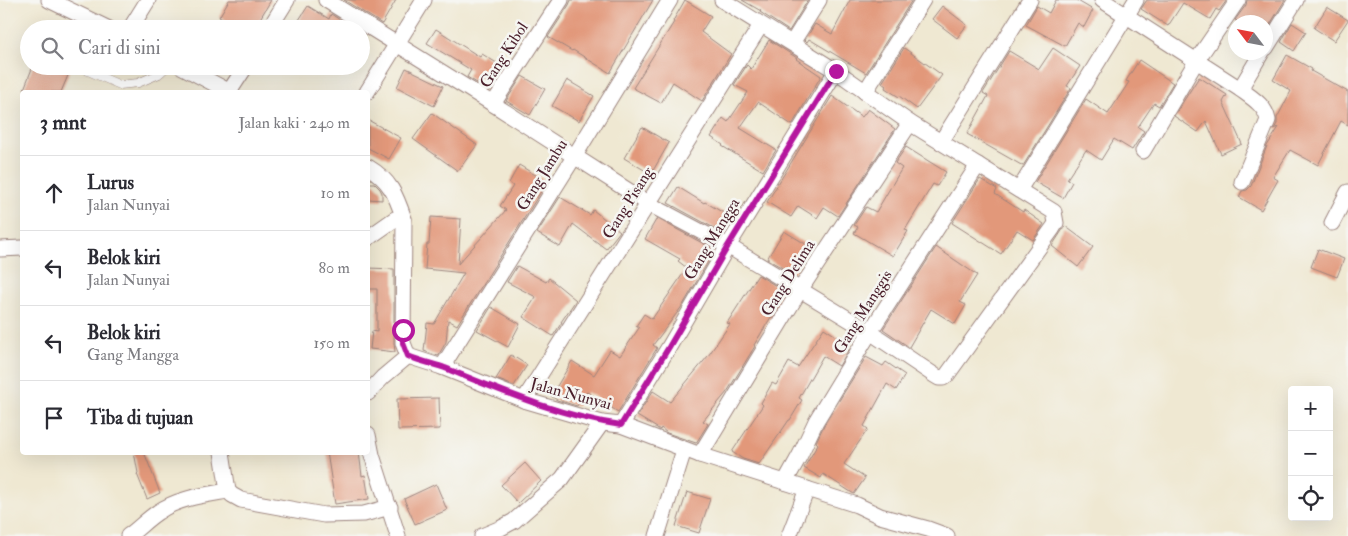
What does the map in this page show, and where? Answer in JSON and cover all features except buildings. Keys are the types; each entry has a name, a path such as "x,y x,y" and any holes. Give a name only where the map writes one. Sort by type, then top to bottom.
{"street":[{"path":"49,0 90,20"},
{"path":"136,20 148,0"},
{"path":"275,20 287,0"},
{"path":"326,0 358,20"},
{"path":"367,90 424,0"},
{"name":"Gang Kibol","path":"494,104 561,0"},
{"name":"Gang Jambu","path":"442,367 670,0"},
{"path":"370,27 494,104 649,204 728,246 870,332 939,378 944,378 1056,223 1054,212 910,123 836,71 722,0"},
{"path":"792,43 819,0"},
{"path":"866,92 923,0"},
{"path":"941,142 1030,0"},
{"path":"1102,0 1197,60 1260,104 1267,114 1268,120 1242,182"},
{"path":"1019,190 1136,0"},
{"path":"1143,150 1197,60 1238,0"},
{"path":"1273,37 1296,0"},
{"name":"Gang Pisang","path":"524,400 761,25"},
{"path":"1240,89 1257,60"},
{"name":"Gang Mangga","path":"621,425 836,71"},
{"path":"198,75 226,90"},
{"path":"231,90 240,75"},
{"name":"Gang Delima","path":"700,455 800,290 910,123"},
{"name":"Gang Manggis","path":"785,482 816,421 870,332 978,165"},
{"path":"370,168 384,177 404,219 403,343 408,356 370,391"},
{"path":"1332,222 1348,192"},
{"path":"370,237 395,219 404,219"},
{"path":"0,249 20,248"},
{"name":"Jalan Nunyai","path":"408,356 442,367 524,400 602,422 621,425 684,450 857,505 880,516 927,532 947,536"},
{"path":"482,536 514,521 562,479 602,422"},
{"path":"370,445 398,536"},
{"path":"657,536 684,450"},
{"path":"222,455 228,491 241,500 324,514 364,514 390,507"},
{"path":"789,536 807,489"},
{"path":"128,536 159,512 178,502 228,491"}],"lane":[{"path":"97,75 120,85 138,83 157,75"}],"route":[{"path":"403,330 403,343 408,356 442,367 524,400 602,422 621,425 836,71"}]}
